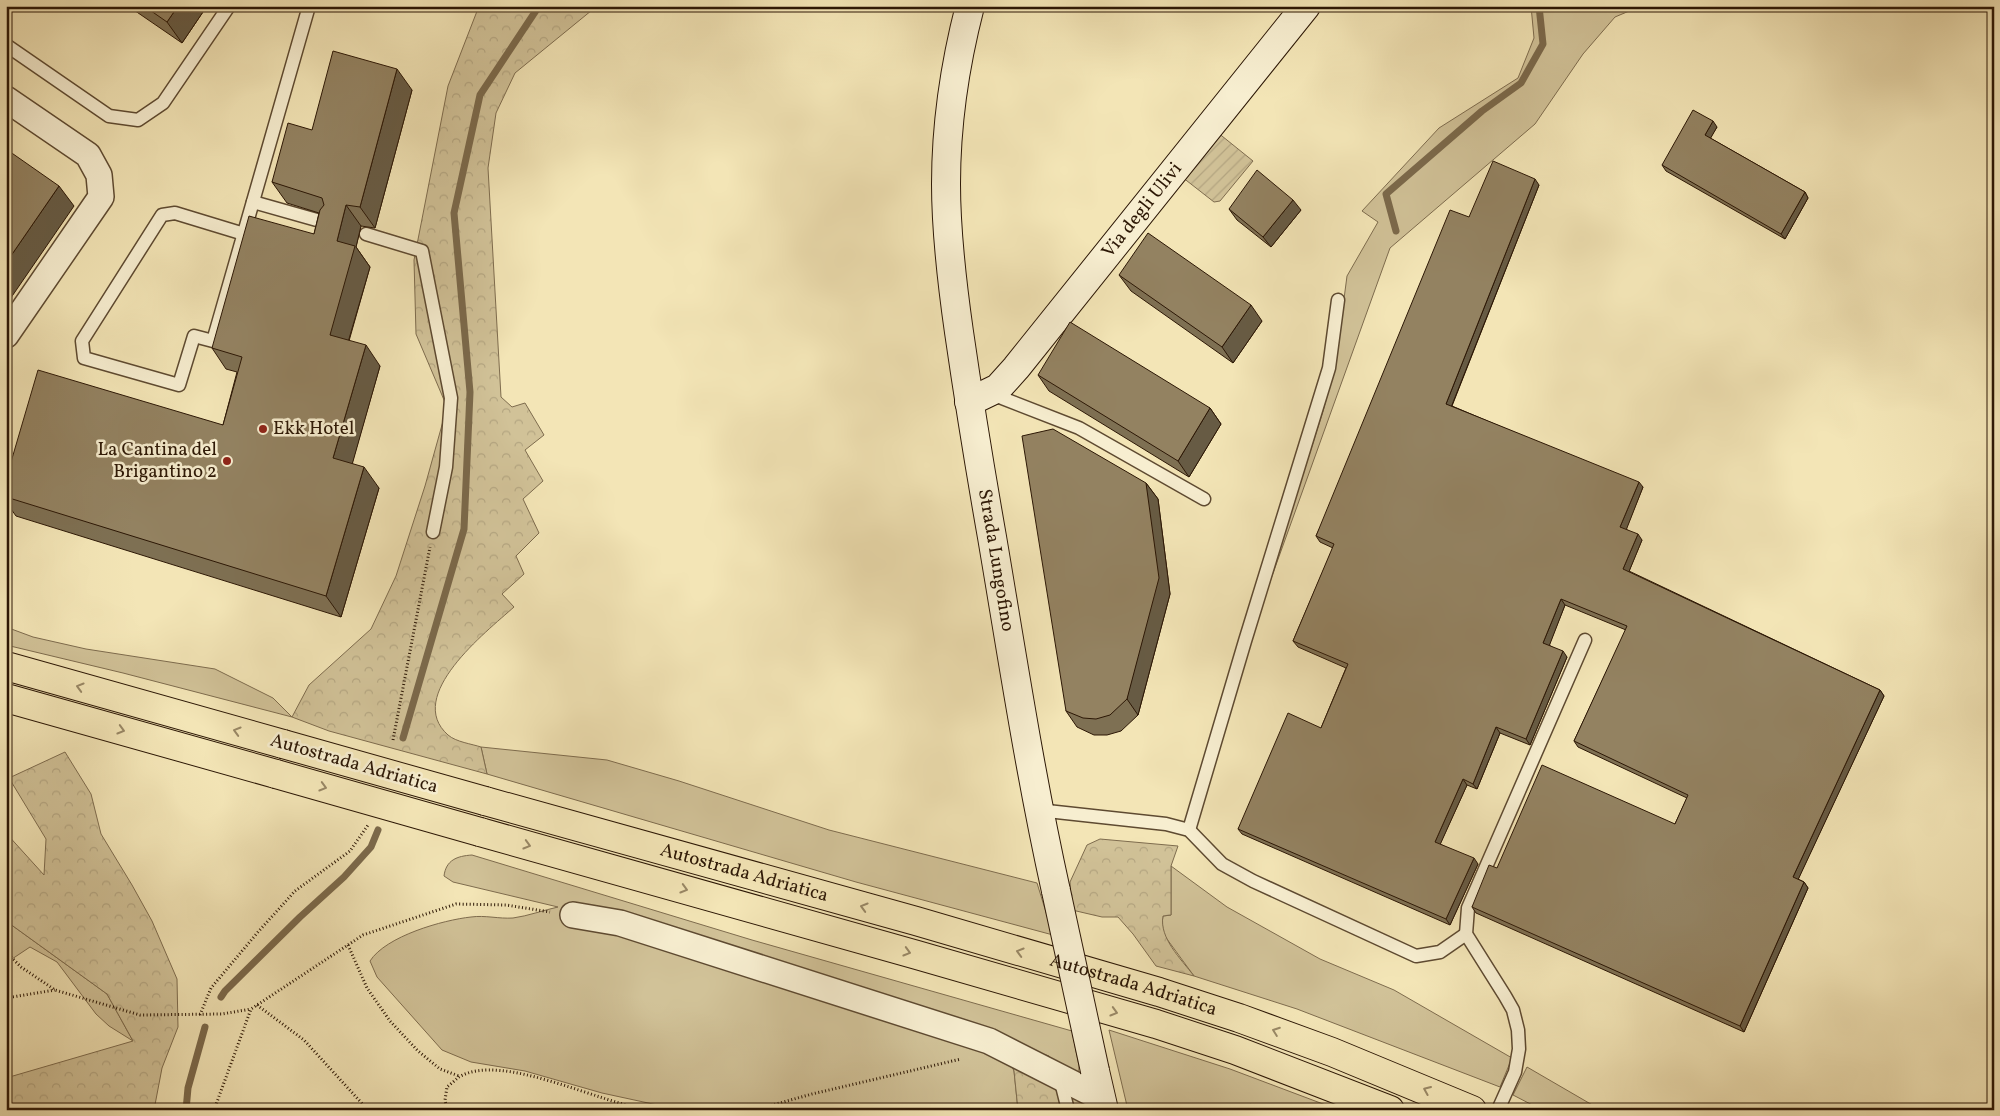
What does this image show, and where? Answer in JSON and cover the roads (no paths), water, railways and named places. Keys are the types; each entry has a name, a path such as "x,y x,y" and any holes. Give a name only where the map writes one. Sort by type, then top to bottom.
{"highway":[{"name":"Autostrada Adriatica","path":"6,666 916,921 1159,992 1240,1018 1332,1052 1472,1110"},
{"name":"Autostrada Adriatica","path":"6,698 898,949 1156,1024 1235,1050 1390,1110"}],"main road":[{"name":"Strada Lungofino","path":"970,6 955,70 948,135 947,227 952,280 979,398 1038,810 1103,1104"},
{"name":"Via degli Ulivi","path":"979,398 998,388 1043,336 1306,6"}],"street":[{"path":"6,99 88,155 98,175 101,197 6,335"},
{"path":"573,916 620,923 997,1045 1060,1076 1103,1104"}],"lane":[{"path":"6,45 109,116 138,120 163,103 229,6"},
{"path":"244,234 175,212 162,215 82,341 84,358 179,385 194,336 213,341 244,234 309,6"},
{"path":"253,202 331,224"},
{"path":"366,234 422,251 451,398 446,467 433,532"},
{"path":"1189,830 1329,368 1338,300"},
{"path":"979,398 1079,428 1204,499"},
{"path":"1498,1110 1515,1072 1519,1049 1518,1030 1513,1010 1466,934 1468,908 1585,640"},
{"path":"1038,810 1166,824 1189,830 1222,864 1253,881 1416,956 1440,952 1466,934"},
{"path":"1060,1076 1068,1110"}],"waterway":[{"path":"403,738 464,529 470,392 454,213 480,95 539,6"},
{"path":"1396,231 1386,194 1482,111 1521,83 1543,44 1539,6"},
{"path":"221,997 300,917 344,877 371,847 378,830"},
{"path":"186,1110 188,1088 205,1027"}],"place":[{"name":"Ekk Hotel","path":"263,429"},
{"name":"La Cantina del Brigantino 2","path":"227,461"}]}
